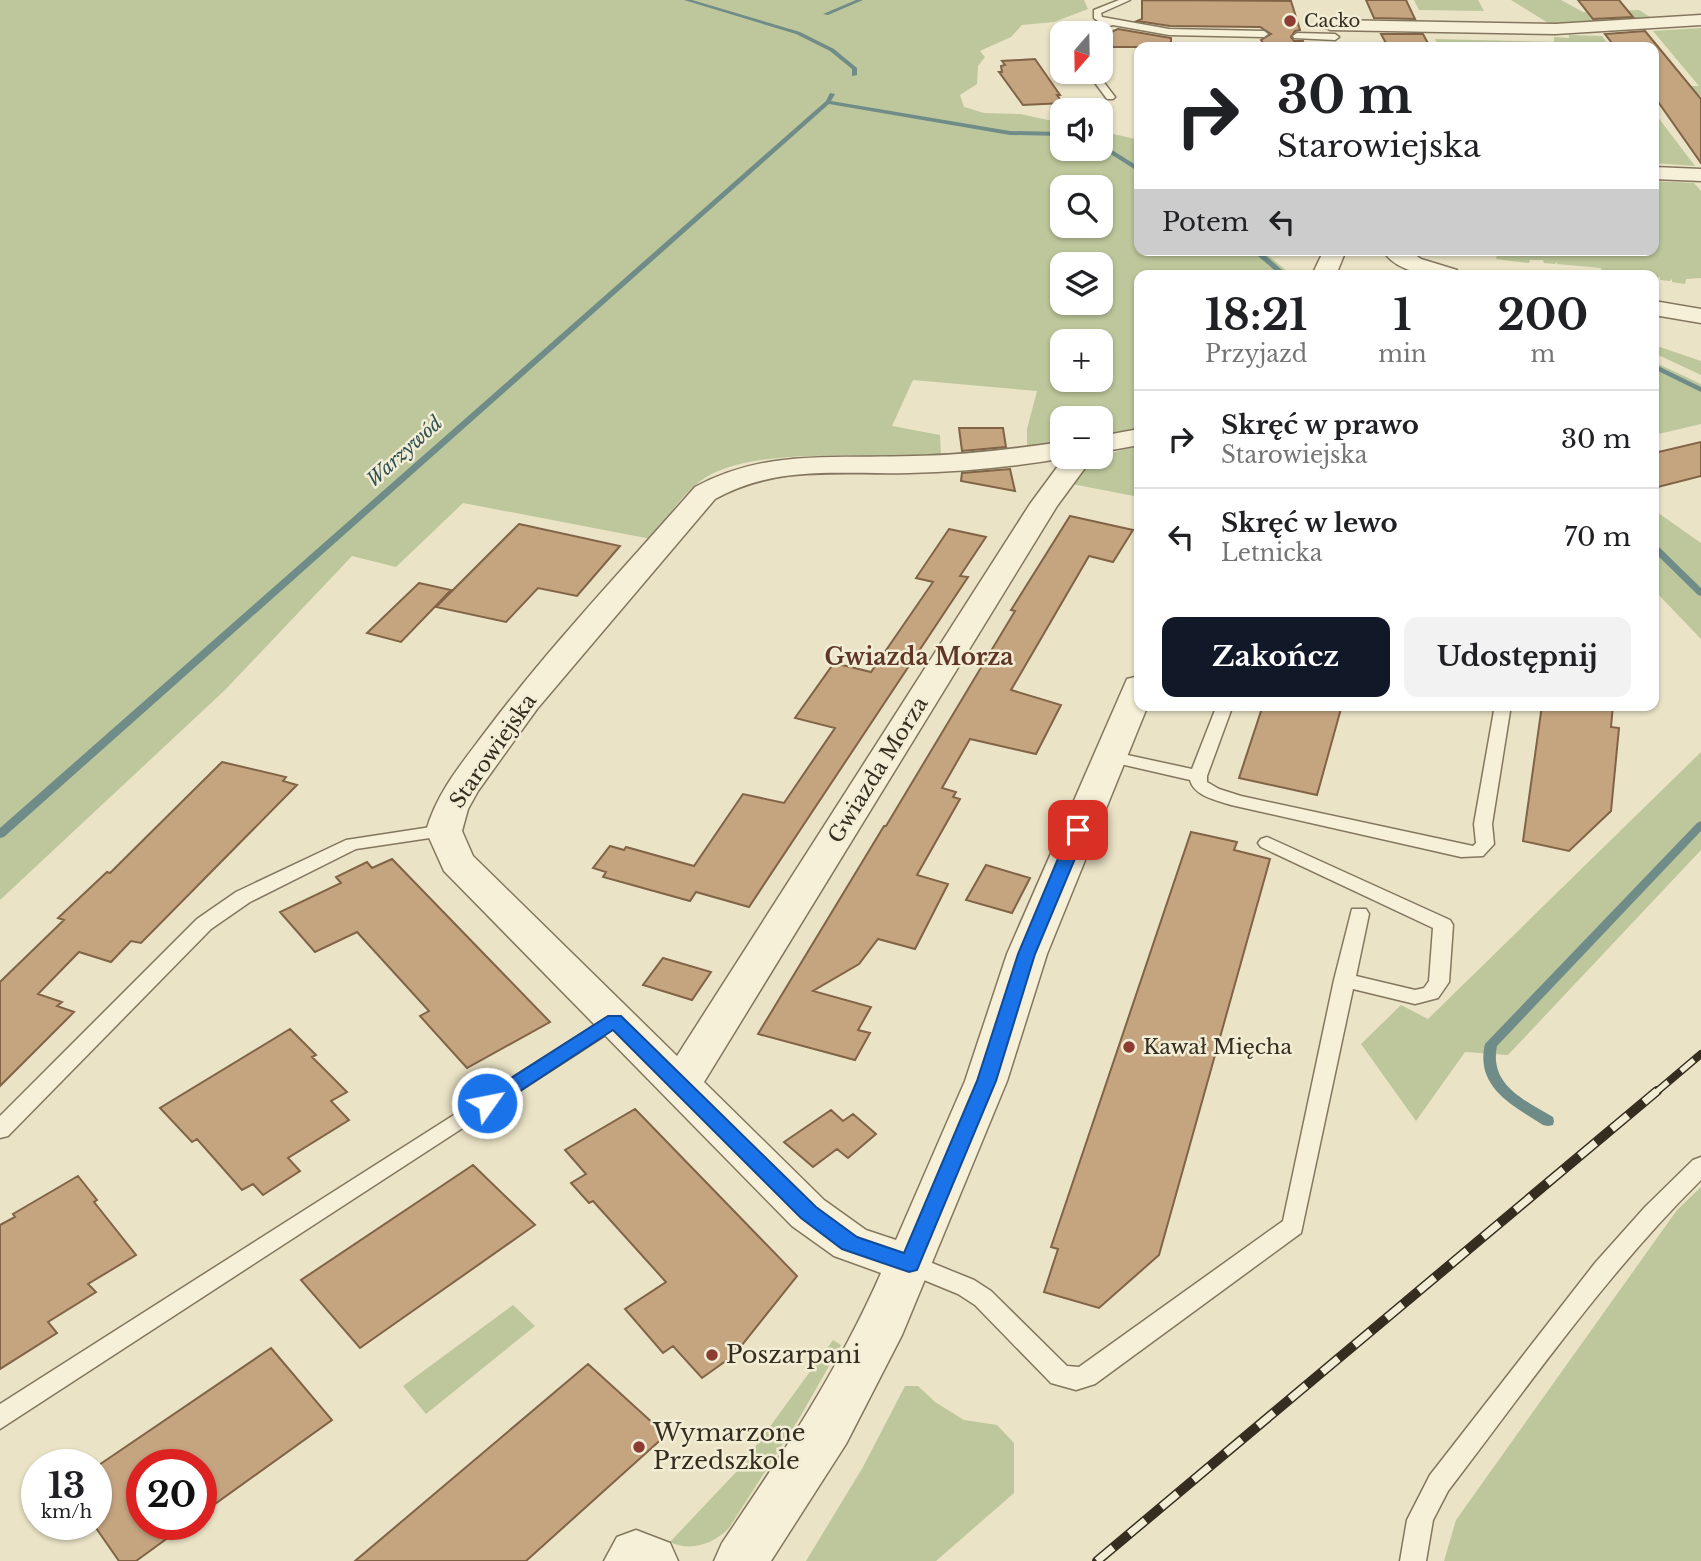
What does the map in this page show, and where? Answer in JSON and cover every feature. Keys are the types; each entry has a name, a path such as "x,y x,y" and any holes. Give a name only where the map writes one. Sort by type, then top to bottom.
{"street":[{"path":"1332,30 1555,29 1701,20"},
{"path":"1659,173 1701,175"},
{"path":"1402,256 1413,264 1433,270"},
{"path":"1659,309 1701,316"},
{"path":"1113,442 1134,438"},
{"name":"Starowiejska","path":"909,1264 850,1243 808,1213 457,862 444,831 450,809 463,788 525,702 705,493 720,483 740,474 786,466 934,464 1050,451"},
{"name":"Gwiazda Morza","path":"680,1085 1044,504 1070,469"},
{"path":"741,1561 828,1427 878,1335 986,1081 1027,954 1134,698"},
{"path":"631,1561 636,1555 651,1561"}],"lane":[{"path":"1104,21 1098,18 1097,12 1126,0"},
{"path":"1113,21 1171,32 1264,34"},
{"path":"1297,36 1332,30"},
{"path":"1100,84 1110,97"},
{"path":"1223,711 1198,776 1199,784 1205,789 1237,801 1461,851 1477,852 1485,844 1484,818 1502,711"},
{"path":"1110,756 1198,776"},
{"path":"0,1130 204,924 243,897 352,844 444,831"},
{"path":"1267,843 1443,925 1439,982 1432,993 1415,997 1344,981"},
{"path":"909,1264 966,1287 983,1298 1060,1375 1076,1379 1086,1376 1293,1226 1359,914"},
{"path":"0,1418 614,1020"},
{"path":"1413,1561 1414,1536 1423,1511 1439,1483 1603,1270 1653,1213 1701,1166"}],"green space":[{"path":"0,0 1084,0 1088,9 1057,21 1022,25 1011,37 980,51 985,57 978,66 977,84 960,95 964,107 984,113 1020,114 1050,120 1050,161 1113,161 1113,134 1134,139 1134,256 1268,256 1286,270 1134,270 1134,432 1113,436 1113,406 1050,406 1050,446 1027,449 1027,429 1037,391 913,380 892,426 940,435 941,455 781,458 749,462 721,470 692,488 651,539 463,503 396,567 352,556 225,690 0,900"},
{"path":"1414,0 1478,0 1484,11 1419,10"},
{"path":"1511,0 1561,0 1583,12 1639,10 1653,19 1553,26"},
{"path":"1701,28 1701,96 1659,94 1659,86 1699,86 1653,31"},
{"path":"1569,35 1602,36 1606,42 1554,42 1554,37 1569,38"},
{"path":"1435,39 1554,42 1436,42"},
{"path":"1659,119 1695,166 1659,163"},
{"path":"1659,181 1694,183 1701,191 1701,278 1686,279 1685,284 1672,282 1672,279 1660,280 1659,270 1602,270 1557,262 1544,263 1543,260 1530,260 1529,263 1496,259 1497,256 1659,256"},
{"path":"1659,347 1701,361 1701,375 1659,355"},
{"path":"1659,364 1701,384 1701,424 1659,434"},
{"path":"1134,446 1134,496 1072,484 1083,469 1113,469 1113,453"},
{"path":"1659,514 1701,543 1701,639 1659,595"},
{"path":"1701,752 1701,850 1508,1055 1465,1052 1416,1121 1361,1044 1401,1005 1428,1019"},
{"path":"1701,1187 1701,1561 1444,1561 1456,1520 1677,1210"},
{"path":"513,1305 535,1326 426,1414 403,1386"},
{"path":"833,1340 841,1345 800,1417 729,1528 701,1545 686,1546 670,1542 739,1469"},
{"path":"905,1386 918,1386 935,1402 964,1420 997,1425 1014,1443 1014,1493 936,1561 806,1561 863,1467"}],"building":[{"path":"1142,0 1291,1 1300,30 1295,31 1291,37 1294,41 1303,42 1262,42 1261,40 1271,34 1260,27 1170,26 1137,21 1142,19"},
{"path":"1366,0 1406,0 1415,19 1374,18"},
{"path":"1578,0 1619,0 1633,17 1593,19"},
{"path":"1118,29 1171,38 1171,42 1134,42 1134,47 1113,47 1113,31"},
{"path":"1645,31 1654,42 1611,42 1605,34"},
{"path":"1381,34 1423,34 1427,42 1385,42"},
{"path":"1659,48 1701,99 1701,163 1659,103"},
{"path":"1035,59 1060,95 1057,95 1059,98 1050,98 1050,104 1023,105 999,72 1002,72 1001,66 1005,65 1002,61"},
{"path":"959,428 1003,428 1006,447 962,451"},
{"path":"1701,442 1701,476 1659,487 1659,452"},
{"path":"1010,469 1015,491 961,481 962,473"},
{"path":"1070,516 1133,530 1113,562 1089,556 1011,690 1061,705 1036,754 970,739 942,788 956,792 953,797 960,799 917,875 948,884 915,949 878,939 859,964 813,991 871,1007 858,1030 870,1033 855,1060 758,1034 886,826 1015,611 1011,610"},
{"path":"519,524 620,546 577,596 538,588 506,622 436,607"},
{"path":"949,529 986,537 960,576 968,577 749,907 696,892 690,901 603,877 606,872 593,868 610,846 624,850 626,847 694,866 743,794 784,803 835,728 795,718 834,663 871,672 933,582 916,578"},
{"path":"419,583 451,590 401,642 367,633"},
{"path":"1261,711 1340,711 1317,795 1239,778"},
{"path":"1541,711 1612,711 1611,727 1619,728 1611,811 1569,851 1523,841"},
{"path":"222,762 286,777 283,781 297,785 141,943 131,941 111,962 79,952 38,994 62,1002 57,1006 74,1012 0,1086 0,982 64,920 58,918 107,872 110,873"},
{"path":"1191,832 1237,842 1234,850 1270,859 1159,1255 1099,1308 1044,1292 1058,1249 1051,1247"},
{"path":"392,859 550,1022 467,1068 420,1016 429,1011 357,932 315,952 280,912 341,883 336,877 367,862 372,868"},
{"path":"986,865 1030,878 1012,913 966,900"},
{"path":"663,958 711,972 692,1000 643,985"},
{"path":"290,1029 316,1055 312,1057 347,1092 331,1101 349,1120 288,1158 300,1171 263,1195 253,1184 242,1190 197,1139 192,1142 160,1108"},
{"path":"635,1109 797,1276 734,1355 702,1378 673,1346 663,1353 625,1309 666,1282 593,1201 589,1203 571,1183 586,1174 565,1150"},
{"path":"831,1110 843,1121 853,1114 876,1134 848,1158 837,1149 813,1167 784,1142"},
{"path":"473,1165 535,1225 360,1348 301,1280"},
{"path":"78,1176 97,1200 94,1202 136,1255 88,1284 96,1292 48,1322 57,1333 0,1369 0,1225 15,1217 13,1214"},
{"path":"271,1348 332,1420 217,1503 217,1449 126,1449 126,1540 165,1540 136,1561 119,1561 104,1540 112,1540 112,1456"},
{"path":"588,1364 666,1435 526,1561 355,1561"}],"waterway":[{"name":"Warzywód","path":"687,0 798,33 832,50 855,69 854,75"},
{"path":"826,14 860,0"},
{"name":"Warzywód","path":"828,102 832,94"},
{"name":"Warzywód","path":"0,834 828,102"},
{"path":"828,102 1010,133 1050,134"},
{"path":"1113,153 1134,167"},
{"path":"1261,256 1279,270"},
{"path":"1659,369 1701,390"},
{"path":"1659,552 1701,593"},
{"path":"1548,1121 1515,1099 1496,1081 1488,1058 1491,1044 1701,825"}],"railway":[{"path":"1655,1093 1701,1054"},
{"path":"1097,1561 1657,1091"}],"place":[{"name":"Cacko","path":"1290,21"},
{"name":"Kawał Mięcha","path":"1129,1047"},
{"name":"Poszarpani","path":"712,1355"},
{"name":"Wymarzone Przedszkole","path":"639,1447"}],"district":[{"name":"Gwiazda Morza","path":"919,657"}],"route":[{"path":"487,1103 614,1020 808,1213 850,1243 909,1264 986,1081 1009,1003 1078,830"}]}
